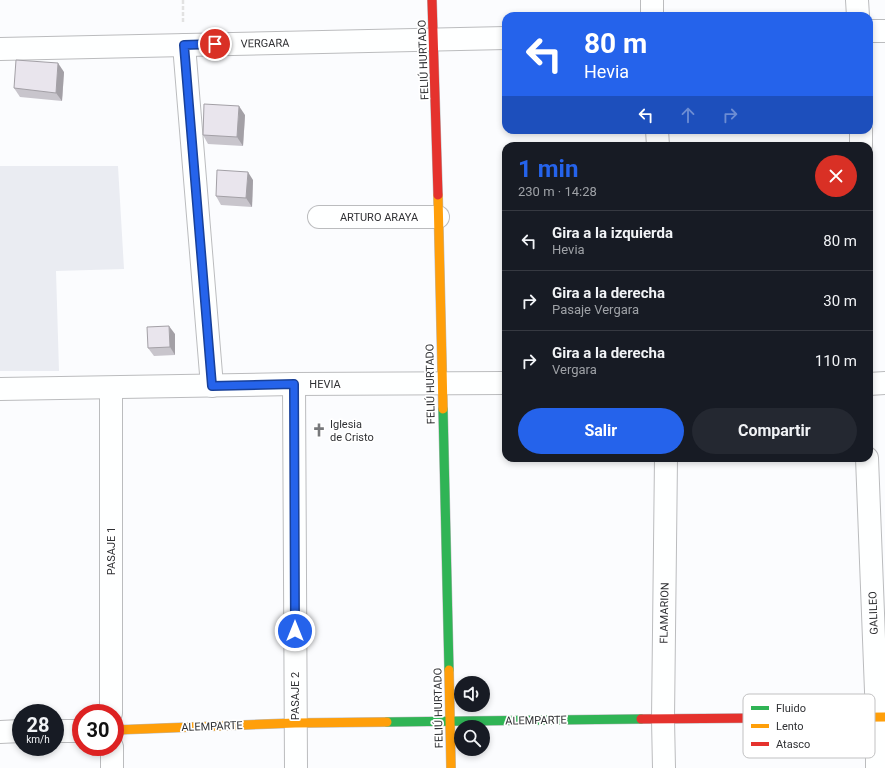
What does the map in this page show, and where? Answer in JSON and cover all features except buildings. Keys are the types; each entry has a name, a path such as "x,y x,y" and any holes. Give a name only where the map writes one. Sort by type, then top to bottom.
{"street":[{"name":"FELIÚ HURTADO","path":"432,0 451,768"},
{"path":"652,0 652,12"},
{"path":"857,0 858,12"},
{"path":"873,31 885,31"},
{"name":"VERGARA","path":"0,49 502,38"},
{"path":"184,45 212,386"},
{"name":"ARTURO ARAYA","path":"319,217 438,217"},
{"name":"HEVIA","path":"0,389 294,384 502,383"},
{"path":"873,384 885,383"},
{"name":"PASAJE 2","path":"294,384 296,768"},
{"name":"PASAJE 1","path":"111,388 111,704"},
{"name":"FLAMARION","path":"664,768 663,719 666,462"},
{"name":"GALILEO","path":"867,462 881,717 877,768"},
{"name":"ALEMPARTE","path":"124,730 295,723 743,718"},
{"path":"0,732 12,731"},
{"path":"112,756 112,768"}],"shaded area":[{"path":"0,166 118,166 124,269 56,271 59,371 0,371"}],"traffic: fast":[{"path":"443,409 449,670"},
{"path":"387,722 641,719"}],"traffic: slow":[{"path":"438,195 443,409"},
{"path":"449,670 451,768"},
{"path":"875,717 885,717"},
{"path":"124,730 295,723 387,722"}],"traffic: jam":[{"path":"432,0 438,195"},
{"path":"641,719 743,718"}],"place":[{"name":"Iglesia de Cristo","path":"319,430"}],"route":[{"path":"215,44 184,45 212,386 294,384 295,631"}]}
